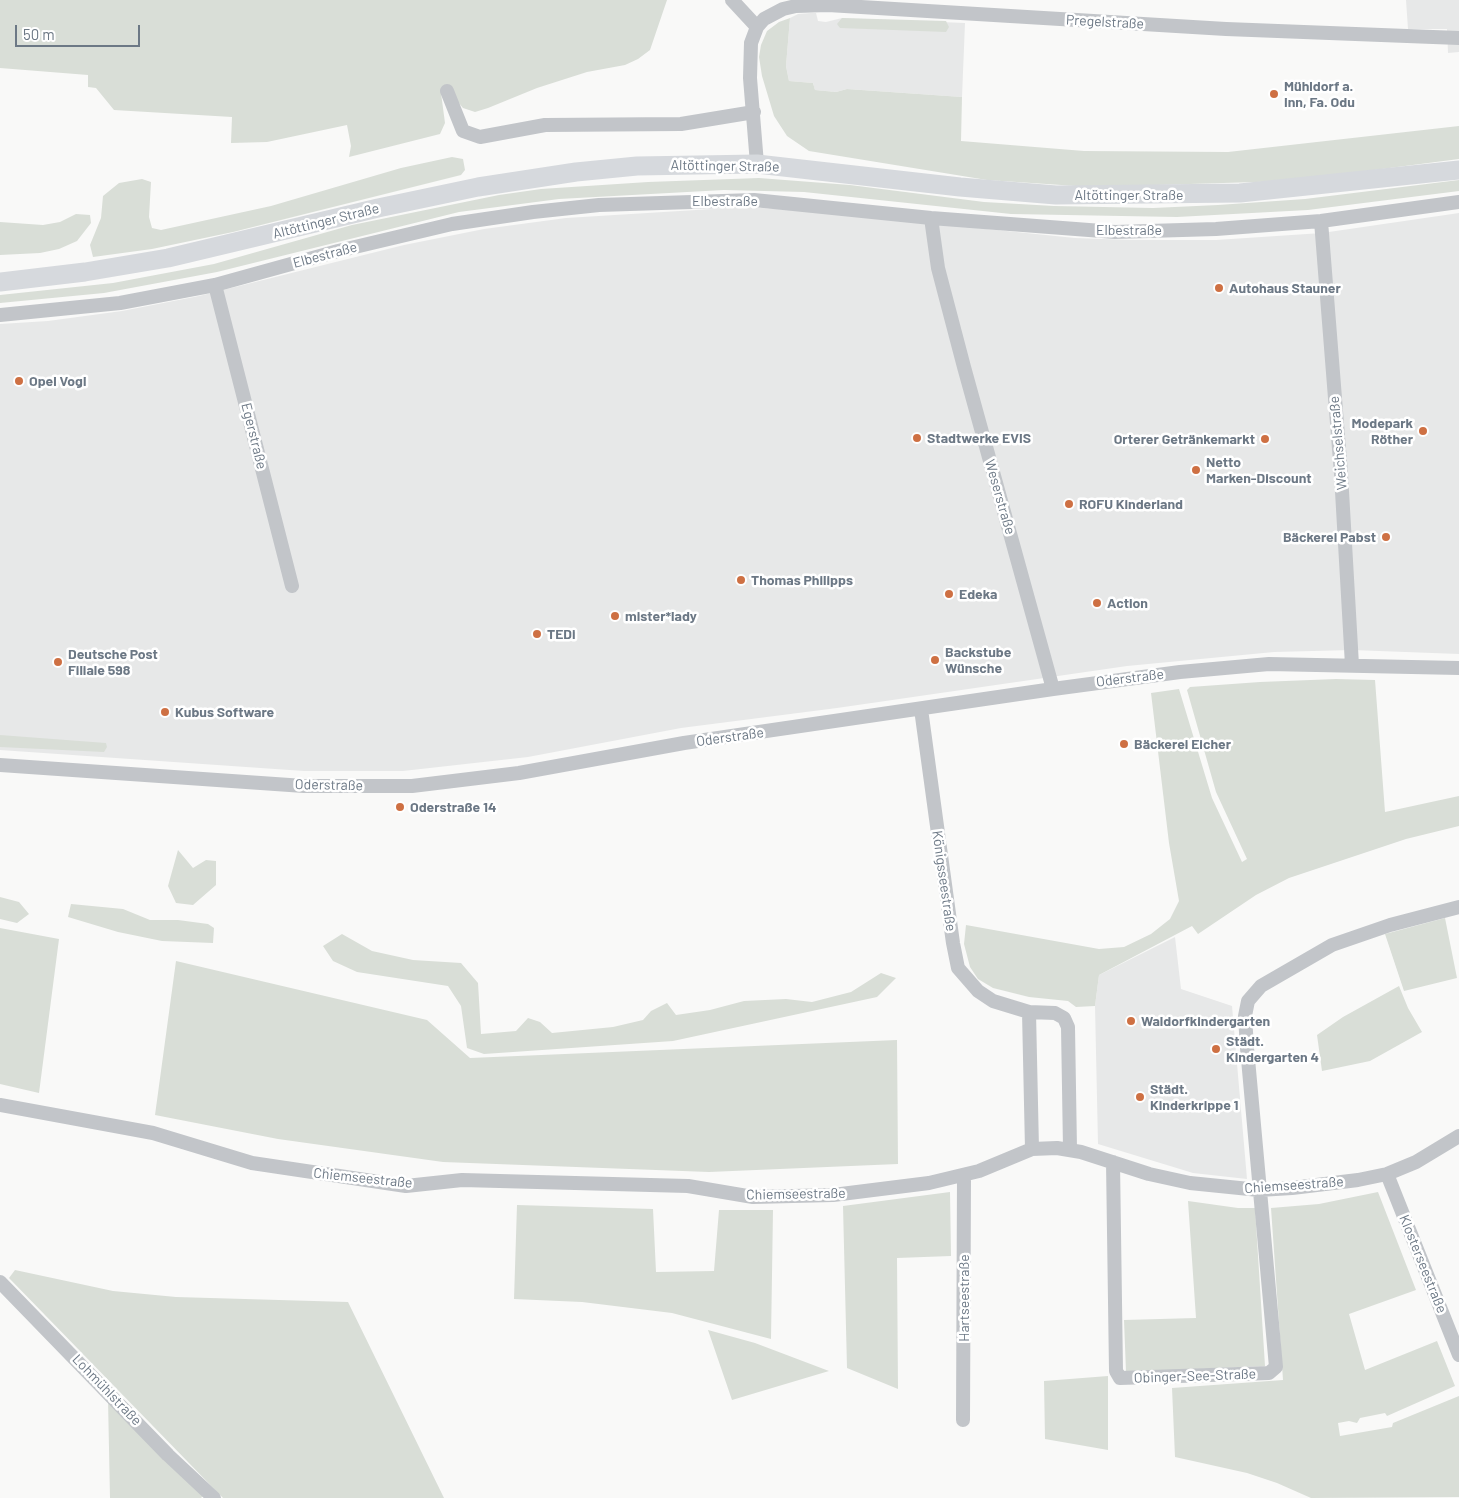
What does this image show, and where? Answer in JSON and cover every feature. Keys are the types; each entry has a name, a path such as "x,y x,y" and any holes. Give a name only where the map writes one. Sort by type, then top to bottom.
{"main road":[{"name":"Altöttinger Straße","path":"0,282 168,258 378,208 526,178 637,166 758,164 866,175 960,188 1056,196 1240,193 1459,170"}],"street":[{"path":"732,0 758,27 751,43 750,78 758,164"},
{"name":"Pregelstraße","path":"758,27 764,19 784,9 796,6 828,5 1226,28 1459,38"},
{"path":"448,91 463,131 480,137 545,125 681,124 754,112"},
{"name":"Elbestraße","path":"0,315 120,303 215,285 347,248 452,224 533,212 626,204 754,200 931,218 1115,232 1216,229 1321,221 1459,202"},
{"name":"Weserstraße","path":"931,218 938,268 1053,688"},
{"name":"Weichselstraße","path":"1321,221 1341,474 1352,665"},
{"name":"Egerstraße","path":"215,285 292,586"},
{"name":"Oderstraße","path":"0,765 304,786 412,786 519,773 684,743 1053,688 1227,667 1269,664 1459,668"},
{"name":"Königsseestraße","path":"922,709 958,968 978,991 993,1001 1029,1012 1055,1013 1064,1018 1068,1027 1070,1149"},
{"path":"1259,1190 1245,1016 1248,1001 1254,992 1340,941 1390,925 1459,908"},
{"path":"1029,1012 1032,1149"},
{"name":"Chiemseestraße","path":"0,1106 153,1133 252,1163 406,1186 462,1180 688,1186 753,1197 842,1194 929,1183 964,1176 1032,1149 1070,1149 1190,1183 1259,1190 1330,1184 1387,1174 1430,1155 1459,1136"},
{"name":"Obinger-See-Straße","path":"1113,1162 1116,1372 1120,1378 1266,1374 1276,1366 1259,1190"},
{"name":"Klosterseestraße","path":"1387,1174 1459,1355"},
{"name":"Hartseestraße","path":"963,1420 964,1176"},
{"name":"Lohmühlstraße","path":"0,1282 168,1455 214,1498"}],"shaded area":[{"path":"0,0 667,0 650,50 638,59 625,65 587,72 537,88 475,112 463,108 458,102 441,93 445,123 440,134 349,157 351,146 347,125 267,142 231,143 232,117 114,110 96,88 88,87 88,75 0,68"},
{"path":"1406,0 1459,0 1459,52 1448,53 1447,29 1408,29"},
{"path":"816,13 818,21 826,22 842,18 965,23 962,97 847,89 836,92 815,90 813,83 789,81 786,66 790,18 798,14"},
{"path":"790,18 786,66 789,81 813,83 815,90 836,92 847,89 962,97 961,141 1084,151 1228,152 1459,126 1459,159 1289,181 1091,187 987,180 809,151 787,136 774,116 762,76 759,57 761,45 767,31 779,22"},
{"path":"842,18 946,21 949,27 946,32 840,28 837,24"},
{"path":"452,157 463,159 465,170 461,175 233,232 152,249 93,257 90,245 101,218 103,196 119,183 142,179 151,182 149,217 152,228 161,230 271,206 401,168"},
{"path":"759,178 850,185 984,202 1054,206 1153,208 1305,199 1459,180 1459,191 1308,210 1177,217 1011,214 804,192 724,190 559,199 459,212 217,272 104,293 0,303 0,295 113,283 214,264 352,225 499,195 541,189 648,182"},
{"path":"745,207 811,211 1075,238 1130,240 1216,240 1322,233 1459,213 1459,654 1352,650 1274,652 1127,666 837,708 681,728 528,757 403,771 304,771 0,750 0,324 48,321 122,311 199,296 404,245 484,229 566,218"},
{"path":"76,214 90,215 91,223 77,241 59,249 40,253 0,255 0,222 43,225 60,222"},
{"path":"1336,679 1375,680 1385,812 1459,796 1459,826 1406,839 1289,878 1256,895 1198,934 1192,926 1099,975 1095,1006 1076,1007 1068,1001 1029,997 993,988 978,979 970,967 964,944 966,925 1099,949 1124,947 1151,934 1170,919 1179,901 1169,843 1151,693 1179,689 1212,798 1242,862 1247,859 1216,792 1187,690 1190,687"},
{"path":"0,735 106,743 107,747 104,752 0,747"},
{"path":"178,850 193,868 206,860 216,861 216,885 193,905 176,903 168,886"},
{"path":"0,897 19,902 29,914 17,923 0,919"},
{"path":"71,904 123,909 150,920 178,920 208,924 214,928 213,943 162,941 118,932 68,917"},
{"path":"1445,918 1457,978 1404,991 1385,934"},
{"path":"0,928 59,939 39,1093 0,1084"},
{"path":"342,934 372,951 413,960 461,963 478,983 481,1034 516,1031 528,1018 540,1022 552,1033 613,1027 643,1020 651,1011 667,1003 676,1015 710,1010 744,1001 786,999 812,1002 851,992 881,973 896,978 877,997 673,1041 484,1054 467,1048 461,1006 448,986 357,972 333,961 323,946"},
{"path":"1175,937 1181,989 1232,1006 1247,1179 1193,1173 1098,1144 1095,1006 1099,975"},
{"path":"176,961 427,1020 470,1058 897,1040 898,1164 709,1172 443,1162 278,1139 155,1115"},
{"path":"1399,986 1408,1008 1422,1032 1370,1061 1322,1071 1317,1035 1343,1017"},
{"path":"950,1192 951,1256 897,1258 898,1389 847,1368 843,1206"},
{"path":"1378,1192 1416,1290 1349,1314 1365,1370 1437,1341 1455,1386 1387,1416 1385,1413 1360,1418 1357,1423 1349,1421 1338,1423 1340,1436 1392,1427 1393,1423 1459,1396 1459,1497 1311,1498 1277,1483 1247,1473 1175,1457 1172,1388 1283,1380 1271,1208 1319,1204"},
{"path":"1188,1201 1238,1208 1255,1208 1265,1366 1126,1372 1124,1320 1196,1318"},
{"path":"517,1205 653,1209 656,1272 714,1271 719,1210 773,1210 771,1339 672,1313 582,1302 514,1299"},
{"path":"15,1270 113,1291 176,1297 348,1302 444,1498 223,1498 9,1278"},
{"path":"708,1330 755,1343 829,1371 732,1400"},
{"path":"1108,1376 1108,1450 1045,1439 1044,1381"},
{"path":"108,1399 203,1496 201,1498 110,1498"}],"place":[{"name":"Mühldorf a. Inn, Fa. Odu","path":"1274,94"},
{"name":"Autohaus Stauner","path":"1219,288"},
{"name":"Opel Vogl","path":"19,381"},
{"name":"Modepark Röther","path":"1423,431"},
{"name":"Stadtwerke EVIS","path":"917,438"},
{"name":"Orterer Getränkemarkt","path":"1265,439"},
{"name":"Netto Marken-Discount","path":"1196,470"},
{"name":"ROFU Kinderland","path":"1069,504"},
{"name":"Bäckerei Pabst","path":"1386,537"},
{"name":"Thomas Philipps","path":"741,580"},
{"name":"Edeka","path":"949,594"},
{"name":"Action","path":"1097,603"},
{"name":"mister*lady","path":"615,616"},
{"name":"TEDi","path":"537,634"},
{"name":"Backstube Wünsche","path":"935,660"},
{"name":"Deutsche Post Filiale 598","path":"58,662"},
{"name":"Kubus Software","path":"165,712"},
{"name":"Bäckerei Eicher","path":"1124,744"},
{"name":"Oderstraße 14","path":"400,807"},
{"name":"Waldorfkindergarten","path":"1131,1021"},
{"name":"Städt. Kindergarten 4","path":"1216,1049"},
{"name":"Städt. Kinderkrippe 1","path":"1140,1097"}]}
